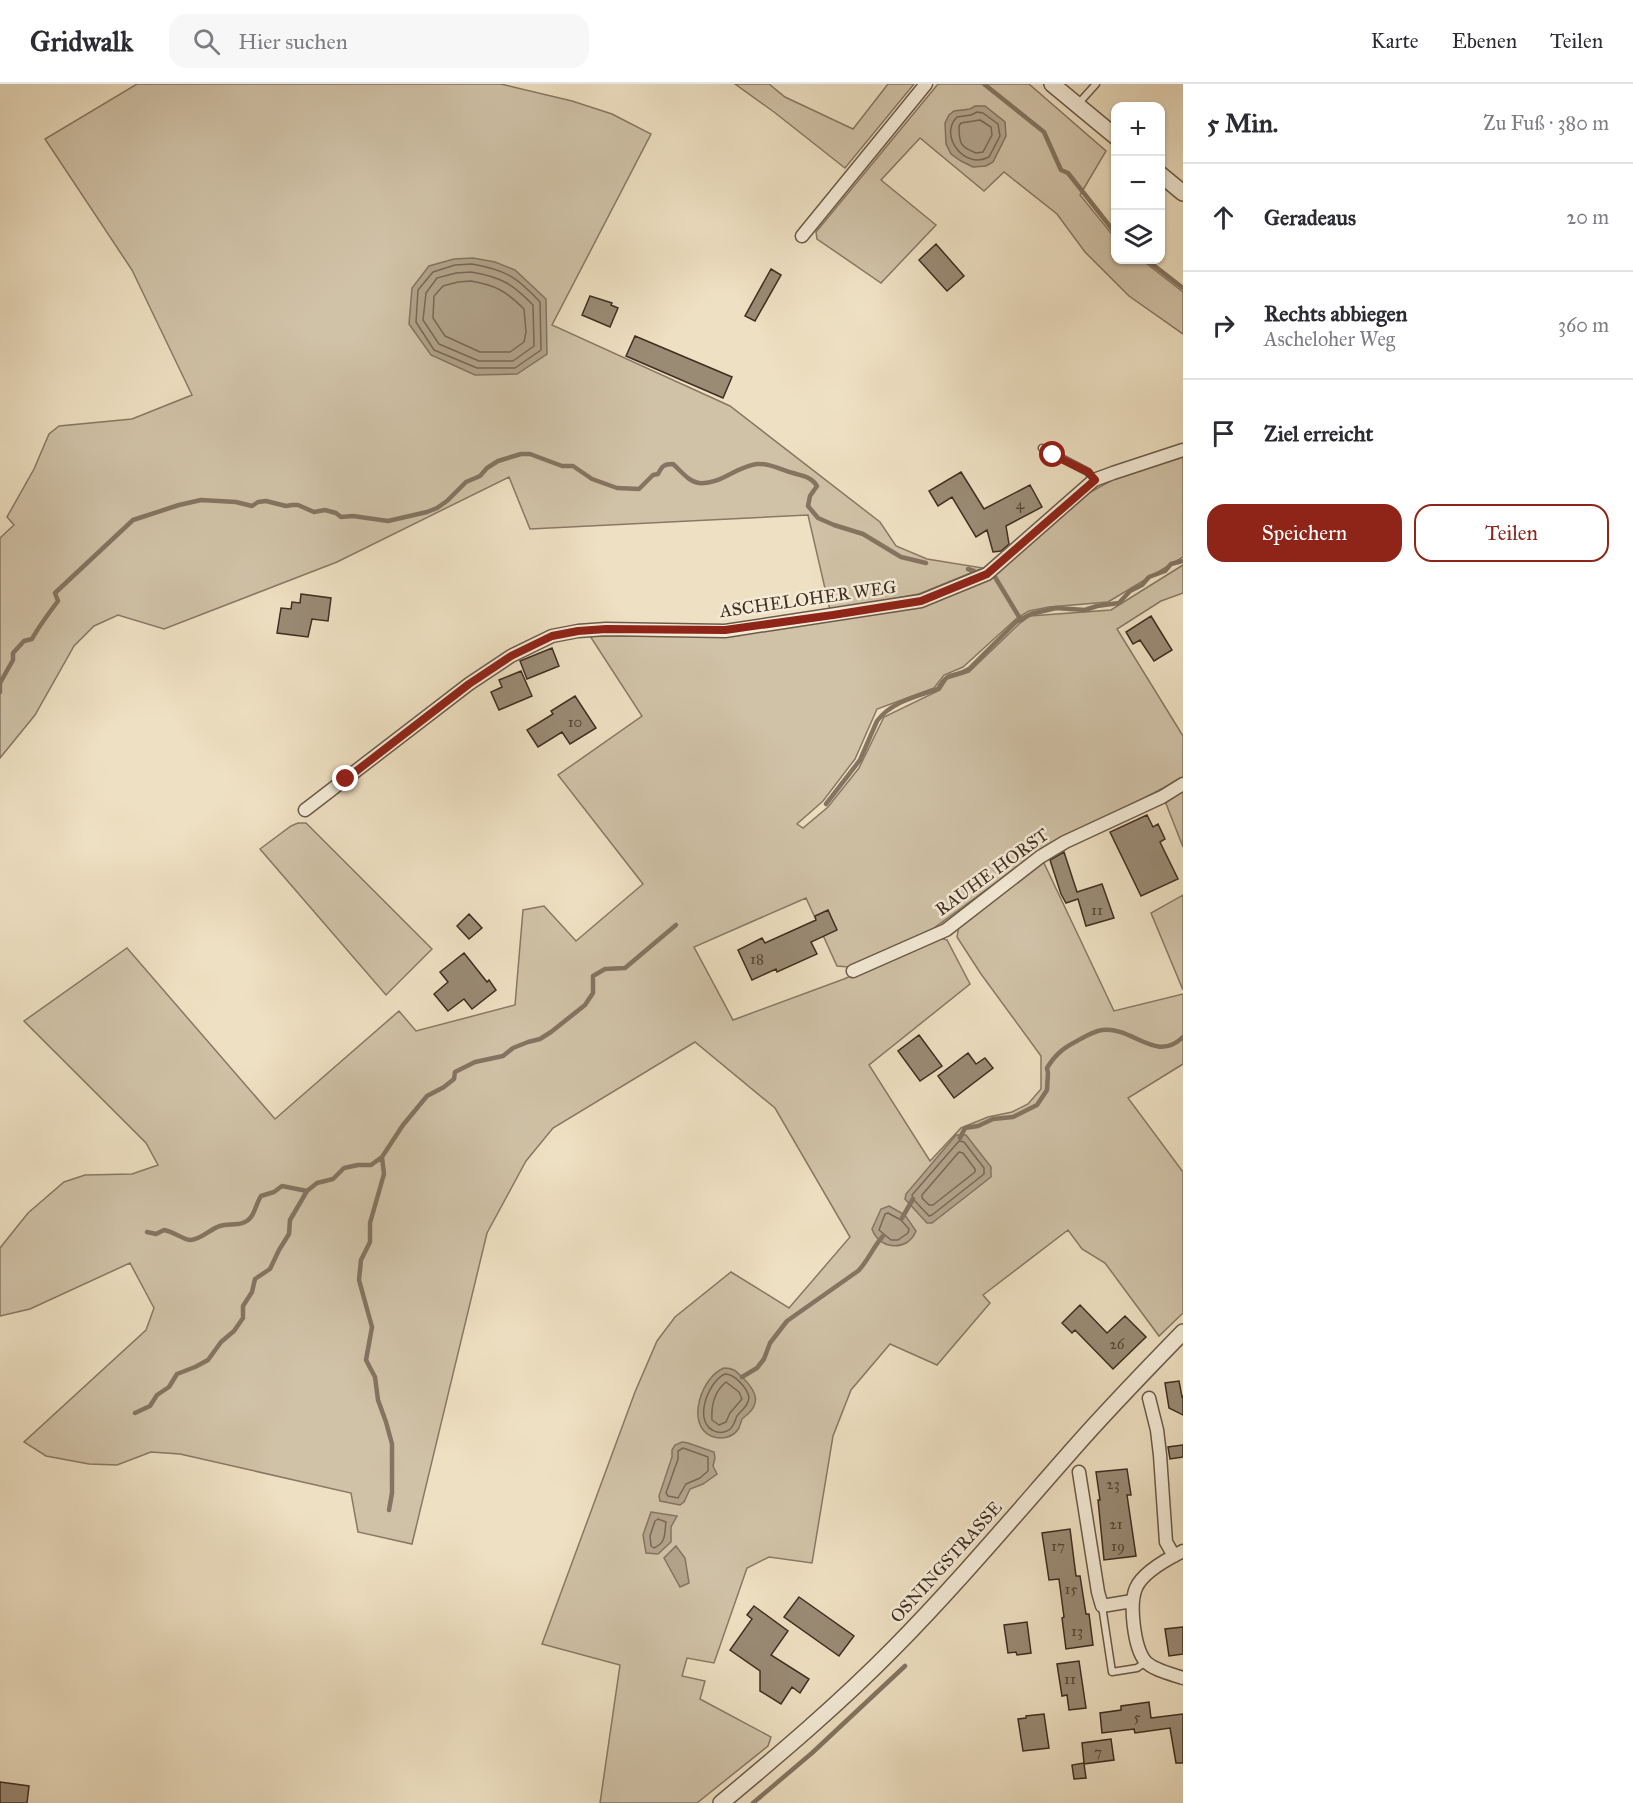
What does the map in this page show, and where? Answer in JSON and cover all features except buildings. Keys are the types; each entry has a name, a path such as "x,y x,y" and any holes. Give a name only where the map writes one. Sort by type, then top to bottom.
{"street":[{"path":"802,236 926,84"},
{"path":"1052,84 1111,133"},
{"path":"1165,177 1183,193"},
{"name":"ASCHELOHER WEG","path":"305,810 469,684 511,656 552,636 606,629 725,630 921,601 987,574 1095,480 1183,450"},
{"name":"RAUHE HORST","path":"853,971 946,930 1040,857 1065,842 1162,797 1183,784"},
{"name":"OSNINGSTRASSE","path":"722,1803 800,1738 896,1647 977,1560 1083,1437 1183,1332"},
{"path":"1149,1398 1160,1455 1166,1542 1178,1553 1148,1573 1136,1586 1132,1601 1134,1627 1139,1650 1146,1662 1183,1678"},
{"path":"1079,1472 1102,1606 1132,1601"}],"lane":[{"path":"1077,105 1095,84"},
{"path":"1042,448 1088,472 1095,480"},
{"path":"1102,1606 1112,1672 1137,1668 1146,1662"}],"shaded area":[{"path":"137,84 501,84 572,101 612,114 651,134 552,325 730,406 880,522 896,546 927,559 983,568 919,594 830,610 808,515 530,529 509,477 337,562 164,629 118,615 94,626 74,646 35,715 0,758 0,538 14,525 7,517 34,469 49,434 59,426 132,419 192,395 132,270 45,139"},
{"path":"735,84 769,84 785,97 853,129 888,84 914,84 845,168"},
{"path":"938,84 1029,84 1106,151 1080,195 1111,233 1111,264 1147,264 1183,292 1183,334 1129,296 1085,252 1057,214 1004,172 984,191 920,138 881,180 936,225 881,283 817,239 816,232"},
{"path":"1183,455 1183,557 1108,602 1029,611 1017,618 963,667 944,675 934,688 877,709 855,759 823,801 797,824 803,828 828,807 859,768 884,717 940,690 947,679 969,672 1030,616 1111,610 1183,565 1183,593 1161,601 1117,629 1183,736 1183,778 1038,852 927,933 849,967 837,966 806,898 694,947 733,1020 844,979 940,938 947,940 970,984 869,1065 930,1161 961,1128 988,1117 1012,1112 1028,1104 1041,1089 1041,1056 957,937 959,925 1042,859 1114,1011 1183,994 1183,1064 1128,1098 1183,1172 1183,1313 1159,1336 1105,1263 1082,1249 1068,1230 983,1295 990,1303 937,1365 890,1344 851,1390 833,1436 812,1563 769,1557 747,1568 714,1663 687,1658 682,1676 705,1681 700,1699 771,1737 768,1746 697,1803 600,1803 620,1665 542,1644 635,1392 657,1341 675,1317 731,1272 789,1308 850,1237 775,1108 695,1042 553,1128 526,1161 487,1233 412,1544 358,1532 351,1493 180,1454 151,1452 117,1465 89,1464 46,1456 24,1442 146,1330 154,1308 130,1263 30,1309 0,1316 0,1248 28,1213 64,1182 85,1175 132,1174 158,1165 146,1143 24,1021 127,948 275,1119 399,1011 416,1031 515,1005 523,910 544,906 576,941 643,884 558,775 642,716 590,636 719,636 923,606 988,580 1085,495 1116,478"},
{"path":"1183,791 1183,847 1165,801"},
{"path":"298,823 306,823 432,949 386,995 260,849"},
{"path":"1183,895 1183,990 1151,913"}],"water":[{"path":"985,106 1005,122 1006,136 993,162 986,166 973,167 951,154 946,144 945,123 954,111"},
{"path":"473,258 495,262 515,270 546,299 547,354 517,374 475,375 431,355 409,324 412,288 429,266 454,259"},
{"path":"956,1135 966,1135 991,1167 991,1177 932,1223 927,1223 905,1199 906,1194"},
{"path":"889,1206 905,1215 916,1231 912,1238 900,1245 894,1246 881,1241 872,1229 881,1209"},
{"path":"724,1368 733,1369 750,1386 755,1394 755,1403 736,1431 730,1436 719,1438 703,1430 698,1411 703,1390 709,1380"},
{"path":"682,1442 714,1452 713,1466 717,1474 703,1484 690,1489 684,1502 680,1505 660,1501 659,1496 672,1457 672,1450 675,1445"},
{"path":"651,1512 677,1516 671,1527 671,1542 658,1554 646,1553 643,1535"},
{"path":"676,1546 685,1558 689,1583 680,1587 664,1558"}],"waterway":[{"path":"984,84 1044,132 1061,170 1068,173 1111,228"},
{"path":"1152,264 1183,288"},
{"path":"0,692 0,683 13,660 13,653 24,641 32,639 58,601 55,593 133,520 201,500 236,502 252,506 266,501 286,506 298,505 314,512 325,510 341,517 353,516 388,521 437,508 466,482 480,476 487,468 498,461 521,454 530,454 562,466 573,466 592,479 617,488 639,489 667,464 673,464 688,478 699,483 714,481 750,465 771,466 807,477 815,483 817,486 810,496 808,506 818,518 863,534 901,557 926,563"},
{"path":"826,804 860,760 877,721 883,714 905,701 938,689 949,676 969,669 1016,622 1031,614 1056,608 1085,610 1119,603 1130,591 1142,585 1149,577 1165,571 1171,564 1183,561"},
{"path":"968,569 974,571"},
{"path":"995,577 1021,620"},
{"path":"135,1413 150,1406 157,1395 169,1387 177,1374 208,1360 221,1342 234,1331 243,1318 243,1306 252,1292 255,1279 270,1269 289,1234 290,1220 307,1191 317,1183 333,1179 344,1168 371,1165 382,1157 403,1125 427,1096 454,1079 455,1072 475,1062 503,1056 513,1048 540,1039 551,1032 585,1005 593,993 593,976 605,969 625,968 676,925"},
{"path":"960,1138 965,1128 978,1126 993,1119 1013,1117 1037,1105 1047,1090 1047,1068 1053,1059 1068,1046 1092,1033 1113,1030 1154,1046 1163,1047 1183,1037"},
{"path":"382,1157 384,1174 370,1223 370,1242 361,1260 359,1280 372,1327 366,1360 375,1377 378,1400 392,1444 392,1493 389,1510"},
{"path":"147,1232 156,1234 164,1230 194,1240 220,1226 245,1222 252,1215 261,1196 274,1192 282,1186 307,1191"},
{"path":"902,1218 913,1199"},
{"path":"742,1377 757,1368 764,1359 770,1343 787,1321 858,1271 883,1236"},
{"path":"753,1803 812,1753 905,1666"}],"route":[{"path":"346,779 469,684 511,656 552,636 606,629 725,630 833,615 921,601 987,574 1095,480 1088,472 1053,455"}]}
